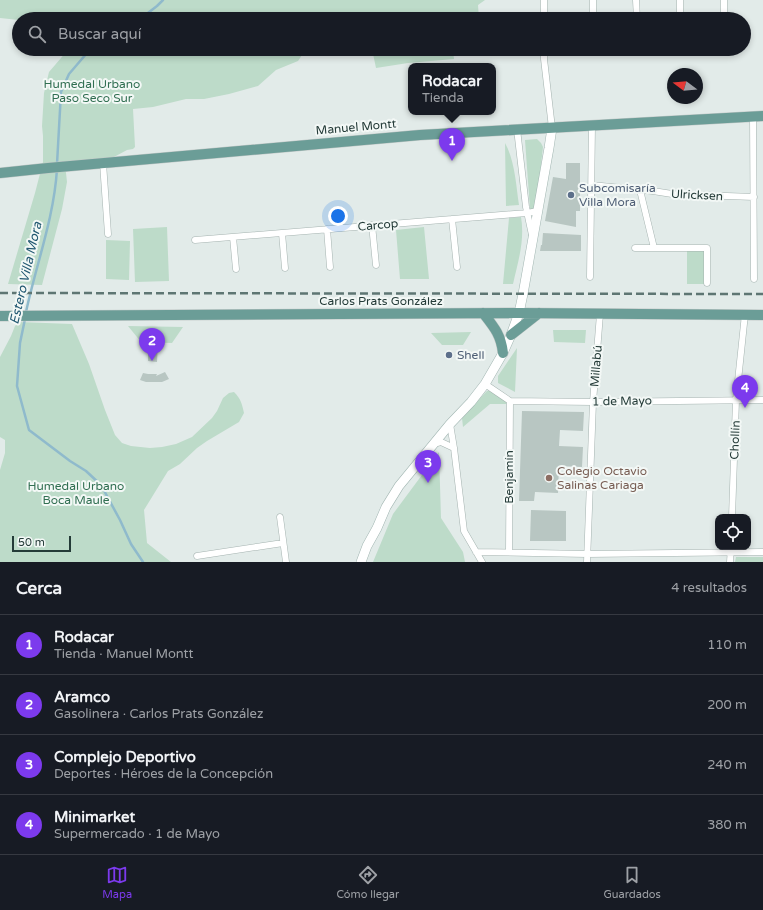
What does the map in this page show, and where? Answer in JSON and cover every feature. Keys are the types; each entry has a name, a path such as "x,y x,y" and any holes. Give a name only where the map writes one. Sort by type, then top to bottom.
{"main road":[{"name":"Manuel Montt","path":"0,173 376,138 444,133 758,117"},
{"name":"Carlos Prats González","path":"0,316 519,312 763,315"},
{"path":"483,313 499,335 503,353"},
{"path":"511,335 539,313"}],"street":[{"path":"544,0 544,12"},
{"path":"593,0 593,12"},
{"path":"636,0 637,12"},
{"path":"680,0 680,12"},
{"path":"724,0 724,12"},
{"path":"361,562 386,507 399,486 485,384 503,353 511,335 519,312 552,128 544,56"},
{"path":"754,279 754,197 758,117"},
{"path":"590,277 592,126"},
{"path":"517,129 527,213 533,239"},
{"path":"104,163 108,234"},
{"name":"Ulricksen","path":"591,185 678,194 754,197"},
{"path":"640,190 654,248"},
{"name":"Carcop","path":"195,240 538,211"},
{"path":"452,219 457,267"},
{"path":"372,225 376,265"},
{"path":"327,229 330,268"},
{"path":"282,233 284,268"},
{"path":"234,237 236,269"},
{"path":"635,248 707,248 707,283"},
{"name":"Millabú","path":"587,562 593,402 600,314"},
{"name":"Chollín","path":"732,514 736,400 745,314"},
{"path":"485,384 510,401"},
{"name":"1 de Mayo","path":"510,401 593,402 763,400"},
{"name":"Benjamín","path":"509,552 510,401"},
{"path":"450,424 464,531 482,562"},
{"path":"432,445 441,442 454,448"},
{"path":"280,517 286,562"},
{"path":"197,556 283,543"},
{"path":"476,552 587,554 730,550 763,552"},
{"path":"730,550 730,562"}],"green space":[{"path":"0,0 485,0 478,5 478,12 12,12 12,19 0,18"},
{"name":"Humedal Urbano Paso Seco Sur","path":"63,56 301,56 298,61 276,70 258,86 204,99 186,99 153,107 133,109 135,147 133,149 127,150 114,157 81,160 65,164 67,182 62,209 42,285 8,284 43,162 42,126 44,93 49,72"},
{"path":"373,56 454,56 454,59 408,63 376,68"},
{"path":"537,139 543,147 536,209 530,209 525,140"},
{"path":"505,143 513,165 519,205 506,206"},
{"path":"521,217 522,243 513,284 503,284 509,218"},
{"path":"167,227 169,281 135,282 133,229"},
{"path":"424,227 429,279 400,279 396,230"},
{"path":"106,240 130,241 129,280 106,279"},
{"path":"687,250 705,250 705,284 687,284"},
{"name":"Humedal Urbano Boca Maule","path":"19,322 72,324 89,364 115,435 122,443 131,446 150,448 176,444 192,437 212,418 223,398 229,393 234,392 238,397 242,404 244,413 239,422 207,441 180,464 168,471 144,510 147,543 171,562 0,562 0,470 5,453 5,440 0,437 0,357 15,326"},
{"path":"128,326 183,327 172,343 141,342"},
{"path":"553,330 586,330 585,343 554,342"},
{"path":"471,332 463,345 442,345 431,333"},
{"path":"517,348 515,392 498,383 498,376"},
{"path":"487,391 490,391 507,401 506,404 490,404 463,427 462,418"},
{"path":"439,452 441,518 463,552 465,562 373,562 393,514"},
{"path":"736,557 763,557 763,562 735,562"}],"building":[{"path":"566,163 580,163 580,211 576,211 576,227 545,221 553,177 566,179"},
{"path":"543,233 581,235 581,251 540,251"},
{"path":"148,342 158,342 157,362 148,361"},
{"path":"165,372 169,379 162,382 146,382 140,380 143,373 157,374 156,376"},
{"path":"522,411 584,412 583,431 560,430 559,446 583,447 582,467 559,466 558,493 535,492 534,501 519,501"},
{"path":"531,510 566,511 566,541 530,541"}],"waterway":[{"name":"Estero Villa Mora","path":"149,12 163,0"},
{"name":"Estero Villa Mora","path":"57,164 61,92 69,74 84,56"},
{"name":"Estero Villa Mora","path":"26,312 49,223 57,169"},
{"name":"Estero Villa Mora","path":"25,319 20,343 17,386 29,430 70,461 86,471 101,485 131,544 143,562"}],"railway":[{"path":"0,293 763,294"}],"place":[{"name":"Rodacar","path":"452,161"},
{"name":"Subcomisaría Villa Mora","path":"571,195"},
{"name":"Shell","path":"449,355"},
{"name":"Aramco","path":"152,361"},
{"name":"Minimarket","path":"745,408"},
{"name":"Colegio Octavio Salinas Cariaga","path":"549,478"},
{"name":"Complejo Deportivo","path":"428,483"}]}
